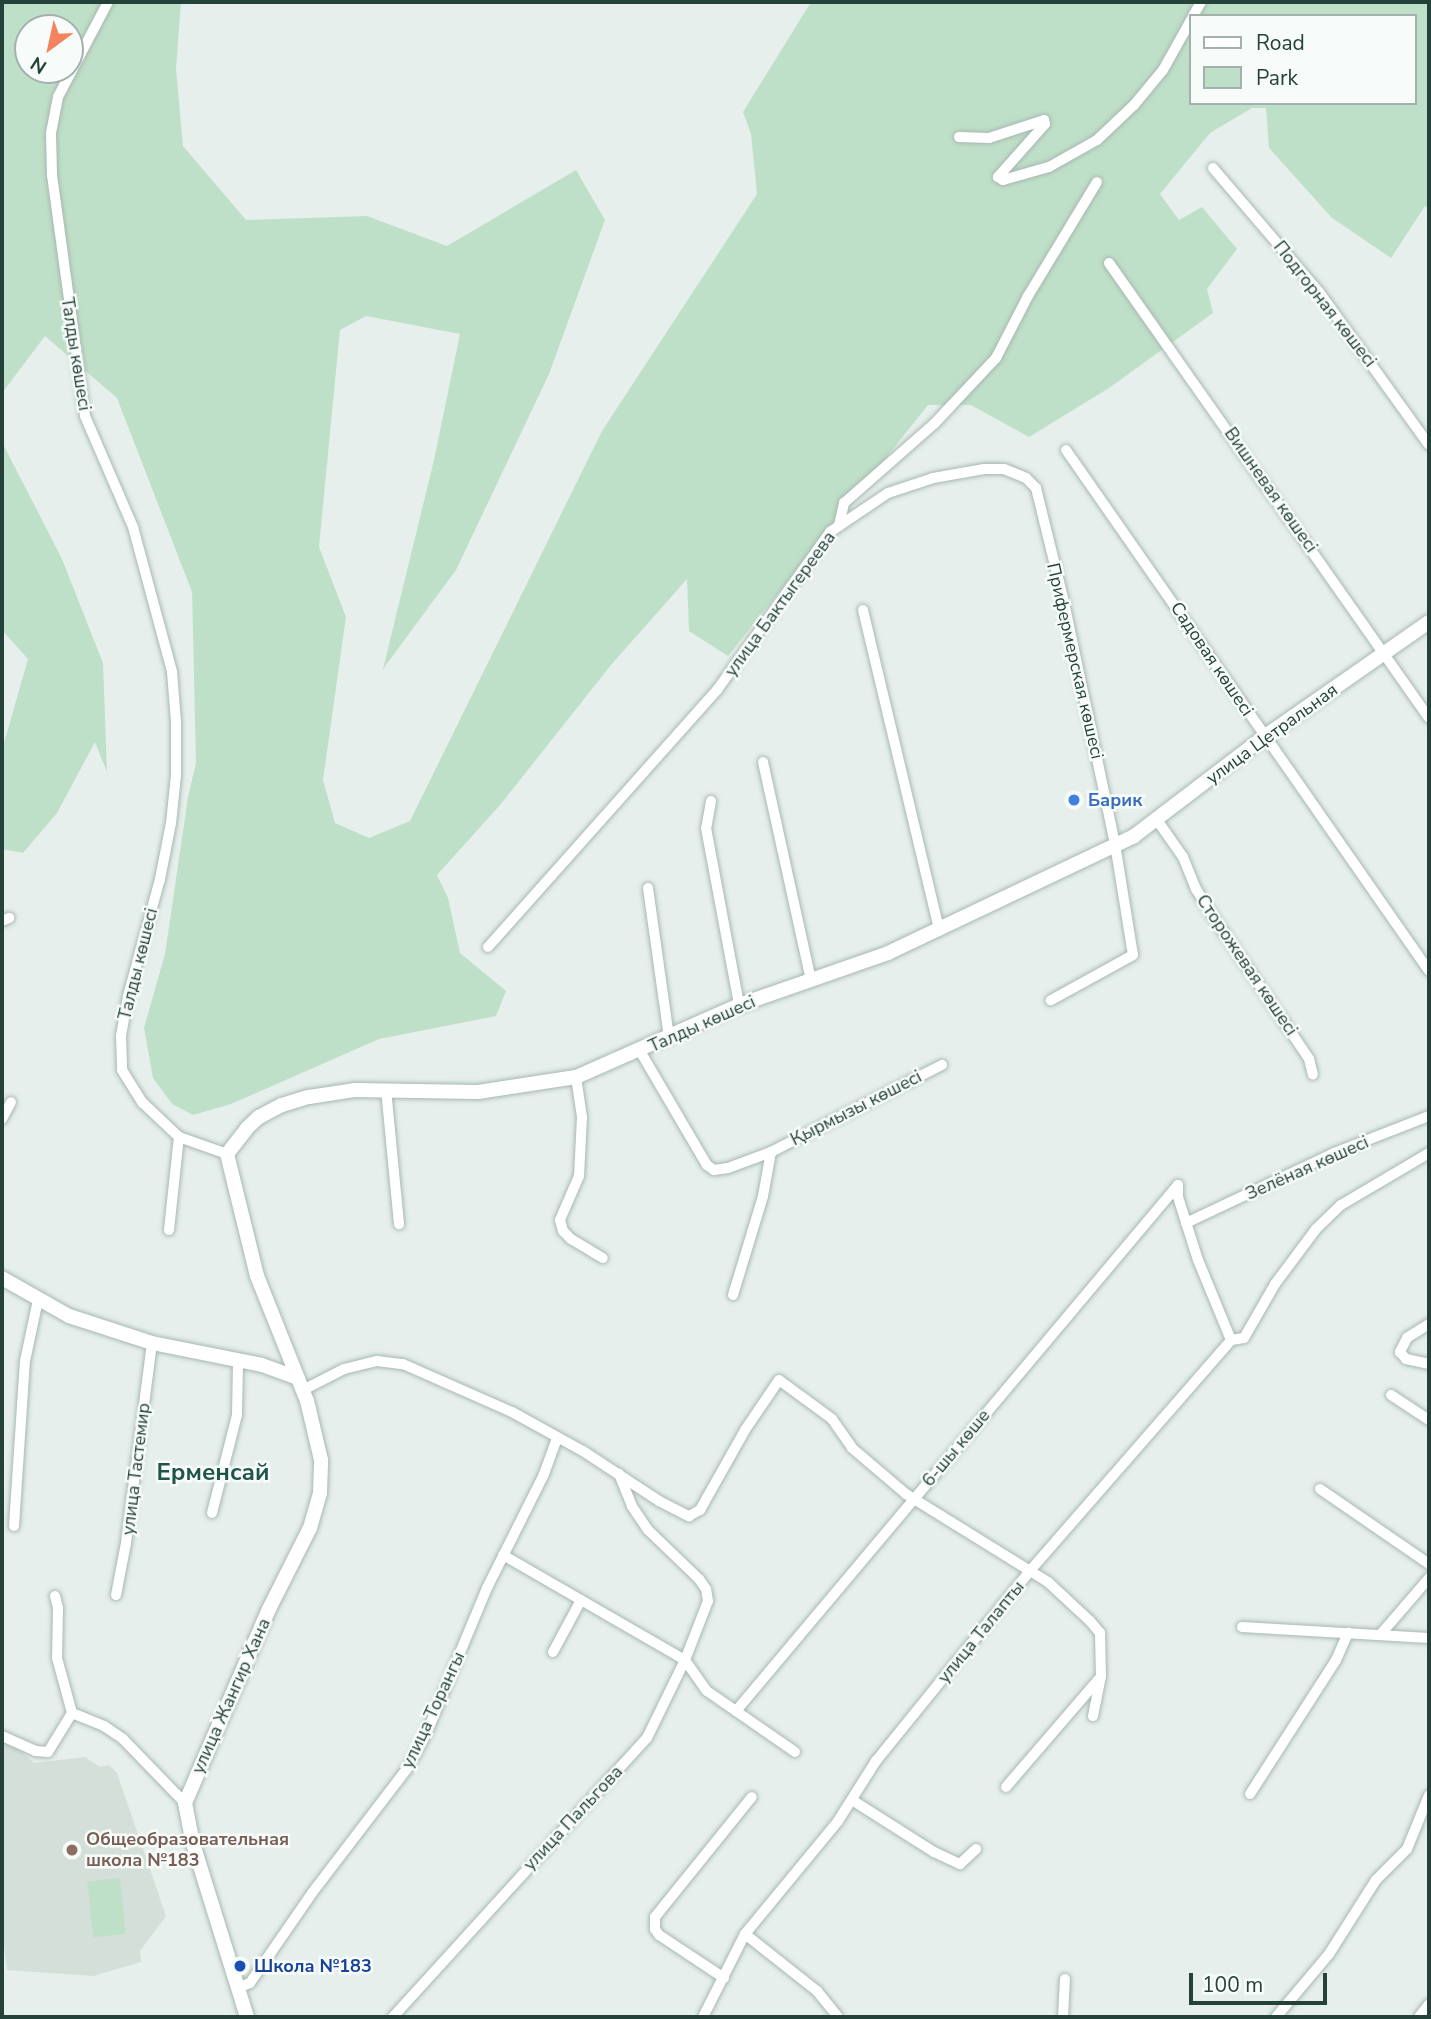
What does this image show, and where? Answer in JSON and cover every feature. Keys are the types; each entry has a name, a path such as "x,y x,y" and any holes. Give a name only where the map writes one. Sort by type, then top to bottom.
{"street":[{"name":"Талды көшесі","path":"108,2 58,97 51,134 52,175 85,416 133,527 172,672 176,775 171,823 121,1036 122,1070 143,1102 179,1137 227,1154 259,1117 282,1105 309,1097 386,1089 478,1092 576,1077 739,1005 876,958 1081,863 1115,844"},
{"path":"960,137 989,138 1044,120 1045,124 998,177 1003,180 1049,167 1097,140 1134,105 1163,70 1190,22"},
{"name":"Подгорная көшесі","path":"1213,168 1319,292 1429,445"},
{"name":"улица Бактыгереева","path":"488,947 717,690 814,554 839,526 844,503 934,424 996,358 1028,296 1097,182"},
{"name":"Вишневая көшесі","path":"1110,264 1429,718"},
{"name":"Садовая көшесі","path":"1066,450 1429,971"},
{"name":"Прифермерская көшесі","path":"839,526 888,493 933,478 984,469 1004,470 1026,478 1036,488 1064,602 1115,844 1133,955 1051,1000"},
{"path":"863,610 939,929"},
{"name":"улица Цетральная","path":"1115,844 1134,836 1157,820 1264,737 1429,622"},
{"path":"763,762 811,981"},
{"path":"710,801 706,828 739,1005"},
{"name":"Сторожевая көшесі","path":"1157,820 1183,857 1196,889 1212,915 1309,1059 1313,1076"},
{"path":"648,888 669,1038"},
{"name":"Қырмызы көшесі","path":"640,1051 707,1165 714,1170 728,1168 771,1152 942,1065"},
{"path":"576,1077 582,1117 579,1177 560,1220 563,1231 571,1239 603,1258"},
{"path":"386,1089 399,1224"},
{"path":"2,1119 11,1102"},
{"name":"Зелёная көшесі","path":"1186,1223 1334,1153 1429,1115"},
{"path":"169,1230 179,1137"},
{"name":"Қырмызы көшесі","path":"733,1295 763,1196 771,1152"},
{"name":"улица Талапты","path":"703,2017 745,1934 852,1800 876,1760 1028,1573 1235,1340 1247,1333 1275,1284 1315,1228 1341,1205 1429,1153"},
{"name":"улица Жангир Хана","path":"185,1803 269,1609 301,1549 317,1505 321,1460 301,1384 257,1276 227,1154"},
{"name":"6-шы көше","path":"736,1711 1178,1185 1186,1223"},
{"path":"1186,1223 1235,1340"},
{"path":"2,1278 69,1316 152,1343 262,1365 301,1384 377,1362 403,1364 512,1412 689,1516 700,1510 745,1430 779,1380 832,1419 852,1448 914,1499 1028,1573 1048,1582 1078,1608 1100,1633 1101,1676 1093,1716"},
{"path":"14,1526 25,1361 38,1300"},
{"path":"1429,1324 1408,1338 1400,1352 1406,1359 1429,1364"},
{"name":"улица Тастемир","path":"116,1595 126,1543 152,1343"},
{"path":"212,1513 236,1415 238,1362"},
{"path":"1391,1395 1429,1420"},
{"name":"улица Торангы","path":"240,1987 250,1983 312,1893 409,1766 503,1555 544,1474 557,1438"},
{"name":"улица Пальгова","path":"393,2017 647,1738 685,1660 708,1601 706,1590 699,1579 648,1530 632,1506 619,1474"},
{"path":"1320,1489 1429,1564"},
{"path":"503,1555 685,1660 707,1690 795,1752"},
{"path":"1380,1635 1429,1578"},
{"path":"2,1736 35,1751 48,1752 72,1713 57,1658 58,1608 55,1596"},
{"path":"553,1652 581,1600"},
{"path":"1242,1627 1429,1638"},
{"path":"1250,1794 1335,1660 1348,1633"},
{"path":"1006,1787 1101,1676"},
{"path":"72,1713 104,1726 123,1739 185,1803 193,1843 240,1987 247,2017"},
{"path":"1276,2017 1329,1954 1376,1880 1407,1849 1429,1795"},
{"path":"724,1978 659,1935 655,1929 655,1916 752,1797"},
{"path":"852,1800 934,1852 960,1864 976,1849"},
{"path":"745,1934 817,1992 838,2017"},
{"path":"1063,2017 1065,1979"},
{"path":"1419,2017 1429,2004"}],"shaded area":[{"name":"Общеобразовательная школа №183","path":"2,1742 15,1746 34,1763 85,1757 100,1767 109,1765 117,1773 166,1916 140,1951 141,1962 93,1976 7,1970 2,1928"}],"green space":[{"path":"2,2 181,2 176,69 183,146 246,220 367,216 447,246 576,170 605,220 549,374 456,570 383,669 434,460 460,334 366,316 340,330 319,547 346,617 323,780 335,823 369,838 410,821 602,431 757,194 751,134 743,112 811,2 1429,2 1429,209 1425,206 1391,258 1332,218 1269,148 1266,108 1252,108 1210,133 1160,194 1179,220 1202,207 1237,249 1207,289 1213,313 1109,388 1029,437 971,405 928,405 728,656 689,631 687,579 611,665 500,805 437,875 448,898 460,953 506,991 496,1016 379,1039 231,1104 193,1115 172,1104 153,1078 144,1028 165,954 188,797 196,763 192,592 117,398 45,336 2,393"},
{"path":"2,442 62,559 103,663 107,772 95,742 57,813 23,853 2,849 2,750 28,659 2,630"},
{"path":"120,1878 126,1934 93,1937 87,1881"}],"place":[{"name":"Барик","path":"1074,800"},
{"name":"Общеобразовательная школа №183","path":"72,1850"},
{"name":"Школа №183","path":"240,1966"}],"district":[{"name":"Ерменсай","path":"213,1473"}]}
